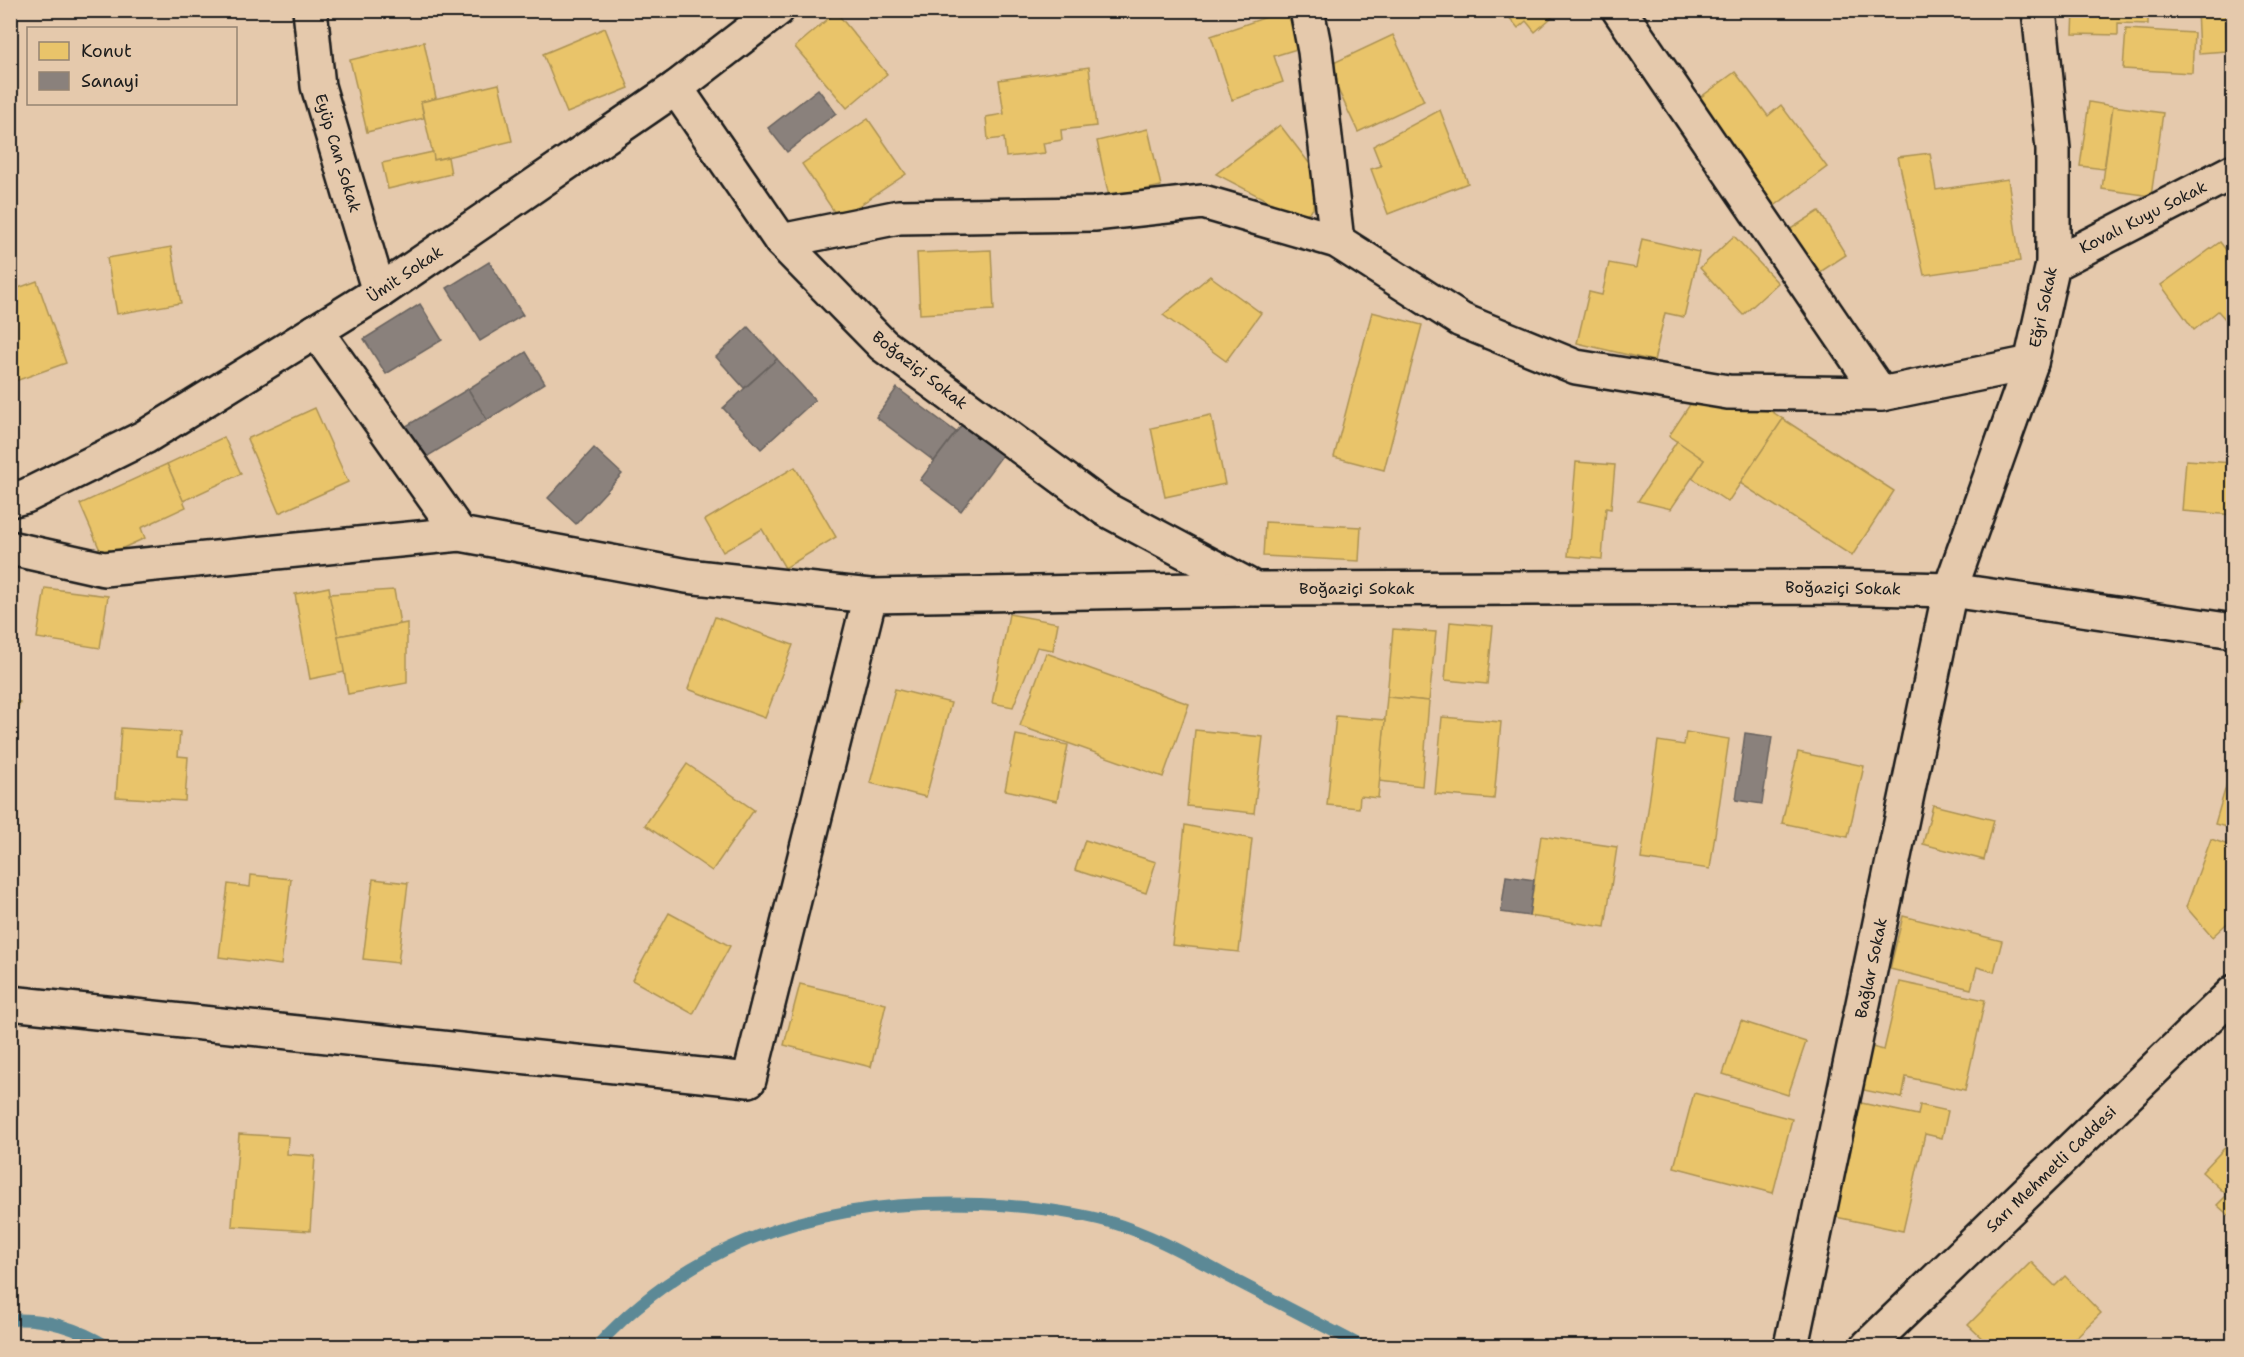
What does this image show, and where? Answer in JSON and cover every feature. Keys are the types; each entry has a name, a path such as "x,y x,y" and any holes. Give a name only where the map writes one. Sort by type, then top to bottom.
{"street":[{"name":"Eyüp Can Sokak","path":"310,10 318,86 379,292"},
{"name":"Ümit Sokak","path":"10,500 26,496 145,437 379,292 676,88 777,10"},
{"path":"1306,10 1315,51 1337,241"},
{"path":"1619,10 1881,394"},
{"name":"Eğri Sokak","path":"1950,590 2031,363 2053,264 2053,149 2039,10"},
{"name":"Boğaziçi Sokak","path":"676,88 781,241 883,345 1106,509 1255,589 1829,587 1950,590 2234,631"},
{"name":"Kovalı Kuyu Sokak","path":"2053,264 2234,171"},
{"path":"781,241 899,217 1095,213 1203,202 1337,241 1461,320 1576,367 1728,392 1881,394 2031,363"},
{"path":"316,332 460,534"},
{"path":"10,548 104,569 460,534 687,576 870,596 1255,589"},
{"name":"Bağlar Sokak","path":"1791,1347 1950,590"},
{"path":"10,1003 749,1080 870,596"},
{"name":"Sarı Mehmetli Caddesi","path":"1868,1347 2234,992"}],"building: Konut":[{"path":"1287,10 1300,48 1274,56 1283,82 1232,100 1211,36"},
{"path":"1503,10 1560,10 1535,32 1526,21 1518,28"},
{"path":"2074,10 2148,10 2148,24 2118,23 2118,35 2073,34"},
{"path":"2197,10 2225,10 2227,51 2199,53"},
{"path":"836,12 887,74 847,108 795,47"},
{"path":"605,28 629,88 567,113 543,54"},
{"path":"2126,29 2194,33 2192,73 2123,69"},
{"path":"1393,35 1424,101 1358,132 1327,66"},
{"path":"424,42 436,98 421,102 424,118 367,132 350,60"},
{"path":"1089,67 1096,126 1061,130 1062,140 1043,143 1045,153 1006,157 1004,138 988,140 986,117 1004,114 999,80"},
{"path":"1735,72 1768,116 1781,105 1827,167 1769,210 1690,105"},
{"path":"499,84 512,141 434,160 421,102"},
{"path":"2089,102 2113,106 2104,169 2080,166"},
{"path":"2113,106 2163,113 2151,196 2102,189"},
{"path":"1440,110 1468,183 1388,214 1371,169 1381,166 1373,146"},
{"path":"868,119 906,174 839,219 802,164"},
{"path":"1280,125 1316,172 1313,209 1301,218 1216,174"},
{"path":"1148,129 1161,186 1109,197 1097,141"},
{"path":"433,152 434,160 448,157 451,174 388,189 382,163"},
{"path":"1930,153 1936,190 2008,179 2020,261 1924,275 1898,157"},
{"path":"1819,211 1846,255 1808,280 1781,235"},
{"path":"1734,236 1778,283 1743,315 1700,268"},
{"path":"1642,239 1699,252 1684,317 1665,313 1654,361 1577,343 1589,292 1602,295 1609,263 1636,268"},
{"path":"2220,242 2234,260 2234,329 2218,311 2194,330 2161,285"},
{"path":"171,247 181,303 117,314 107,258"},
{"path":"991,250 994,310 920,314 917,253"},
{"path":"1210,276 1261,313 1226,361 1163,315"},
{"path":"37,281 66,363 10,383 10,291"},
{"path":"1372,312 1422,325 1384,470 1334,457"},
{"path":"1691,403 1771,411 1783,419 1728,502 1692,478 1704,460 1669,436"},
{"path":"315,408 348,482 279,513 247,439"},
{"path":"1211,415 1225,484 1165,497 1151,428"},
{"path":"1783,419 1894,491 1852,556 1740,483"},
{"path":"224,437 241,474 183,501 167,464"},
{"path":"1677,441 1704,460 1671,509 1638,501"},
{"path":"2186,460 2234,463 2234,515 2182,511"},
{"path":"1576,462 1615,465 1611,509 1606,508 1602,559 1568,556"},
{"path":"167,464 186,507 141,528 145,538 103,557 80,504"},
{"path":"795,467 836,537 785,568 762,529 723,552 705,520"},
{"path":"1265,522 1361,527 1359,561 1263,556"},
{"path":"329,587 345,672 310,679 295,594"},
{"path":"45,588 108,596 100,648 37,638"},
{"path":"394,590 400,624 338,636 329,594"},
{"path":"1009,614 1058,623 1053,650 1037,647 1013,707 992,703"},
{"path":"715,617 793,645 765,718 688,689"},
{"path":"1450,622 1493,626 1487,684 1445,680"},
{"path":"407,623 407,683 348,694 338,636"},
{"path":"1393,629 1436,632 1429,701 1387,697"},
{"path":"1046,653 1189,704 1163,777 1020,726"},
{"path":"895,689 951,703 926,797 870,783"},
{"path":"1387,697 1429,701 1422,786 1379,781"},
{"path":"10,699 20,702 10,738"},
{"path":"1336,716 1385,720 1378,798 1360,796 1359,808 1327,805"},
{"path":"1442,717 1501,722 1494,799 1435,794"},
{"path":"121,728 180,732 178,756 188,757 185,801 116,797"},
{"path":"1195,730 1263,737 1254,813 1187,806"},
{"path":"1686,732 1729,739 1710,869 1641,859 1658,741 1684,745"},
{"path":"1016,735 1068,745 1057,801 1005,790"},
{"path":"1798,752 1864,766 1848,837 1782,823"},
{"path":"2234,759 2234,829 2215,824"},
{"path":"687,764 754,810 712,871 645,825"},
{"path":"1933,805 1994,820 1984,860 1923,844"},
{"path":"1185,825 1252,839 1239,952 1172,945"},
{"path":"1541,836 1617,847 1605,927 1529,916"},
{"path":"2211,839 2234,847 2234,917 2212,937 2186,907"},
{"path":"1085,840 1156,862 1146,893 1075,870"},
{"path":"251,875 291,879 281,965 219,957 228,884 250,887"},
{"path":"373,879 408,883 398,963 363,959"},
{"path":"669,913 730,946 693,1014 632,980"},
{"path":"1903,916 2002,941 1994,972 1977,967 1971,989 1890,969"},
{"path":"1900,982 1985,1000 1965,1090 1906,1077 1902,1098 1859,1089 1868,1046 1884,1050"},
{"path":"800,984 886,1004 871,1067 784,1045"},
{"path":"1741,1021 1806,1042 1788,1095 1723,1074"},
{"path":"1694,1093 1792,1119 1773,1193 1674,1167"},
{"path":"1852,1101 1918,1115 1920,1105 1948,1111 1942,1138 1925,1134 1903,1231 1826,1215"},
{"path":"239,1134 288,1137 287,1154 315,1156 310,1231 232,1226"},
{"path":"2234,1138 2234,1220 2217,1205 2227,1195 2202,1172"},
{"path":"2031,1262 2055,1286 2065,1276 2101,1313 2067,1346 1990,1346 1968,1325"}],"building: Sanayi":[{"path":"818,89 836,113 787,152 768,128"},
{"path":"489,262 523,315 480,341 447,288"},
{"path":"420,304 442,340 386,374 364,339"},
{"path":"748,327 777,359 744,388 716,357"},
{"path":"526,352 545,383 487,420 468,389"},
{"path":"777,359 815,400 761,449 723,408"},
{"path":"897,388 956,432 934,461 876,417"},
{"path":"468,389 487,420 423,459 403,428"},
{"path":"964,422 1004,453 961,511 920,480"},
{"path":"594,448 622,474 576,524 548,498"},
{"path":"1745,733 1772,737 1762,804 1736,800"},
{"path":"1506,876 1534,880 1529,916 1501,912"}],"waterway":[{"path":"597,1346 636,1308 679,1276 724,1251 772,1231 821,1217 873,1208 926,1204 980,1204 1045,1209 1110,1222 1155,1239 1362,1346"},
{"path":"10,1320 48,1322 85,1334 107,1346"}]}
